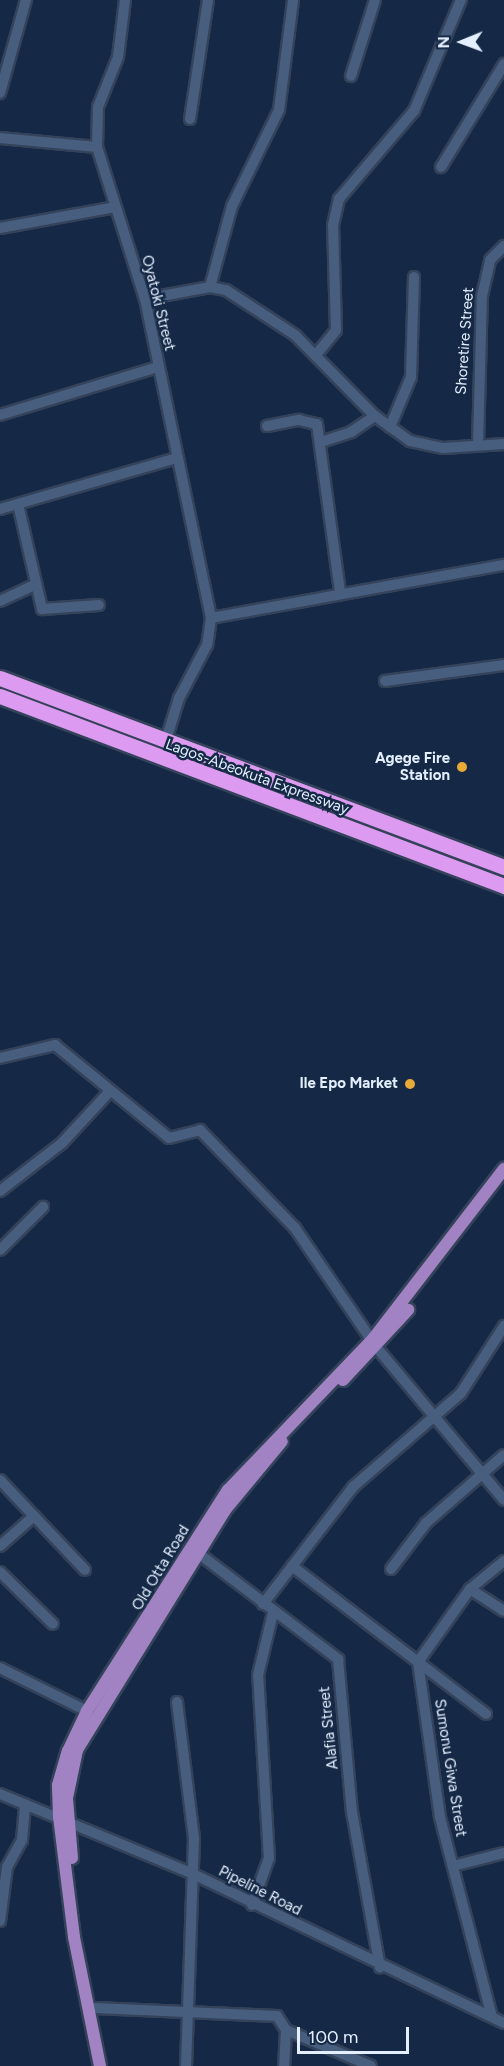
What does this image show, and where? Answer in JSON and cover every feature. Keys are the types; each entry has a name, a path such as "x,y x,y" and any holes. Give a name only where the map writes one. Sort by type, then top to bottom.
{"highway":[{"name":"Lagos-Abeokuta Expressway","path":"0,678 504,867"},
{"name":"Lagos-Abeokuta Expressway","path":"0,696 504,886"}],"main road":[{"name":"Old Otta Road","path":"108,2066 95,2008 64,1818 68,1781 77,1750 198,1553 252,1474 375,1344 504,1169"},
{"path":"375,1344 504,1181"},
{"name":"Old Otta Road","path":"100,2066 78,1958 61,1772 87,1710 234,1482 375,1344"}],"street":[{"path":"0,93 26,0"},
{"name":"Oyatoki Street","path":"125,0 118,57 106,77 97,140 115,207 145,299 211,618"},
{"path":"190,119 208,0"},
{"path":"210,287 240,188 279,110 293,0"},
{"path":"351,76 375,0"},
{"path":"316,355 336,330 333,231 339,199 422,98 460,0"},
{"path":"441,167 504,64"},
{"path":"0,138 97,140"},
{"path":"0,228 115,207"},
{"name":"Shoretire Street","path":"478,445 476,389 489,265 504,246"},
{"path":"390,427 411,377 414,277"},
{"path":"145,299 210,287 263,311 316,355 375,416 417,444 504,444"},
{"path":"0,415 158,367"},
{"path":"321,442 351,432 375,416"},
{"path":"267,426 299,420 317,424 340,591"},
{"path":"0,509 177,458"},
{"path":"18,504 44,611 99,605"},
{"path":"166,740 179,698 207,645 211,618 340,591 504,565"},
{"path":"0,601 36,584"},
{"path":"385,681 504,665"},
{"path":"0,1058 55,1045 109,1092 169,1138 201,1130 295,1228 375,1344 504,1500"},
{"path":"0,1191 62,1143 109,1092"},
{"path":"0,1250 44,1207"},
{"path":"263,1604 353,1487 460,1393 504,1326"},
{"path":"391,1569 426,1523 483,1477 504,1455"},
{"path":"0,1480 85,1570"},
{"path":"0,1546 34,1516"},
{"name":"Alafia Street","path":"198,1553 273,1613 328,1647 338,1659 352,1812 380,1968"},
{"path":"418,1662 470,1589 504,1561"},
{"path":"292,1566 486,1714"},
{"path":"0,1572 54,1624"},
{"path":"470,1589 504,1611"},
{"path":"252,1905 269,1858 258,1676 273,1613"},
{"name":"Sumonu Giwa Street","path":"418,1662 440,1817 492,2017"},
{"path":"0,1668 87,1710"},
{"path":"177,1702 194,1824 185,2010 186,2066"},
{"name":"Pipeline Road","path":"0,1794 64,1818 191,1873 380,1968 504,2024"},
{"path":"0,1921 7,1867 22,1840 25,1804"},
{"path":"453,1866 504,1853"},
{"path":"95,2008 273,2015 286,2030 371,2066"},
{"path":"284,2066 286,2030"}],"place":[{"name":"Agege Fire Station","path":"462,767"},
{"name":"Ile Epo Market","path":"410,1084"}]}
